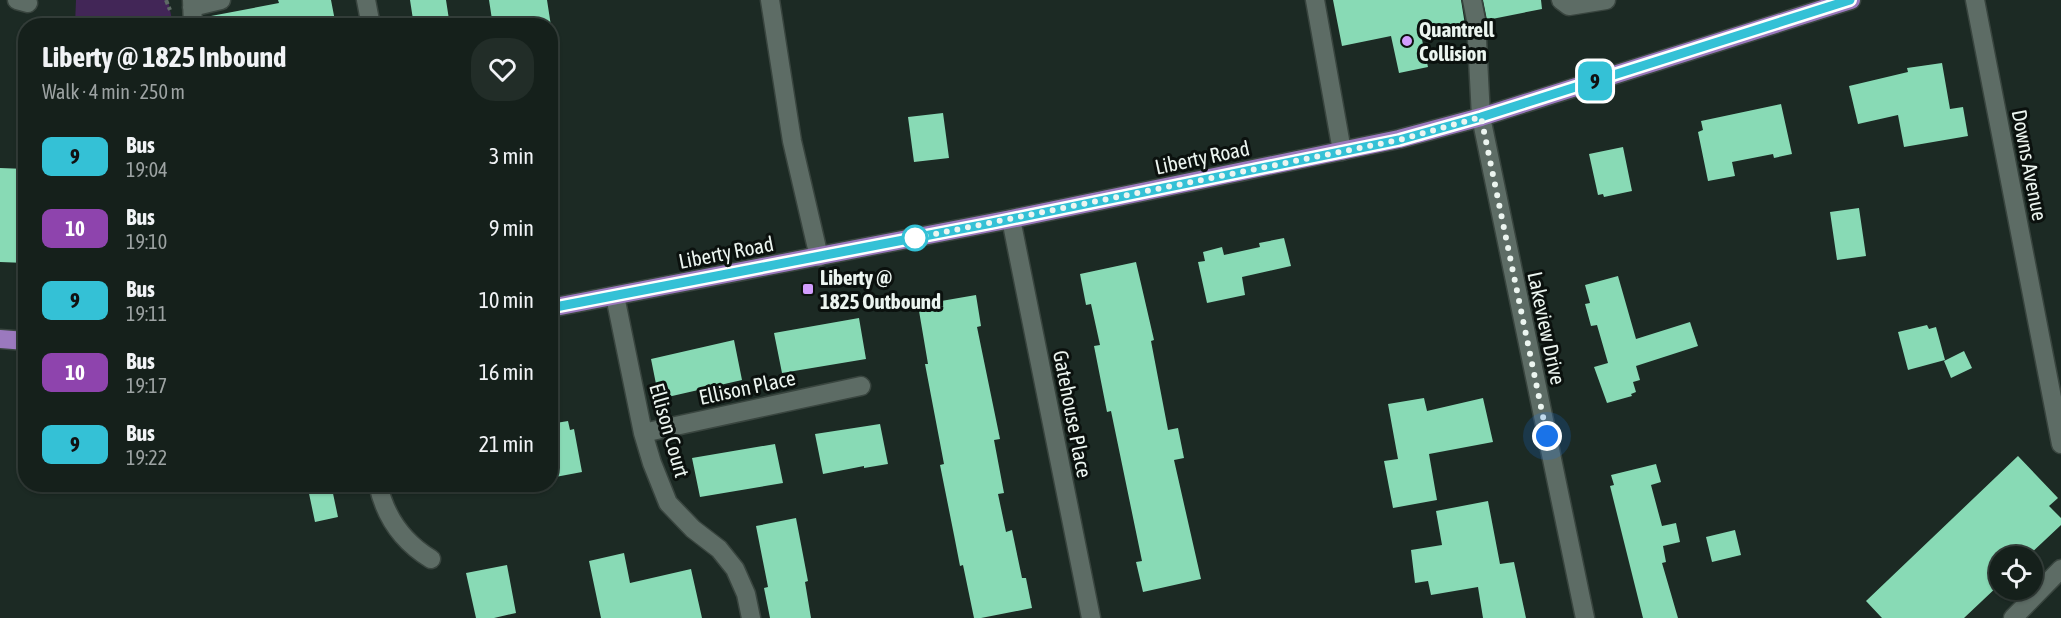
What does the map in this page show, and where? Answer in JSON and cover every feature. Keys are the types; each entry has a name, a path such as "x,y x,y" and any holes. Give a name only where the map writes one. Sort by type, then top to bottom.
{"main road":[{"name":"Liberty Road","path":"558,307 1011,219 1399,140 1481,117 1851,0"},
{"path":"0,339 18,340"}],"street":[{"path":"193,18 192,3 221,0"},
{"path":"366,0 369,18"},
{"path":"770,0 792,141 819,256"},
{"path":"1315,0 1342,151"},
{"name":"Lakeview Drive","path":"1472,0 1476,20 1481,117 1585,618"},
{"path":"1561,0 1569,6 1606,0"},
{"name":"Downs Avenue","path":"1975,0 2061,444"},
{"name":"Gatehouse Place","path":"1011,219 1091,618"},
{"name":"Ellison Court","path":"615,296 651,463 668,503 693,529 719,549 735,569 746,594 751,618"},
{"name":"Ellison Place","path":"643,433 861,386"},
{"path":"381,492 392,523 415,549 431,559"},
{"path":"2013,618 2061,569"}],"shaded area":[{"path":"76,0 168,0 172,18 75,18"}],"building":[{"path":"278,0 331,0 334,18 211,18 211,16 279,3"},
{"path":"410,0 446,0 449,18 413,18"},
{"path":"489,0 547,0 550,18 492,18"},
{"name":"Quantrell Collision","path":"1333,0 1461,0 1465,25 1421,35 1428,67 1399,73 1391,36 1342,46"},
{"path":"1483,0 1541,0 1542,9 1487,20"},
{"path":"1942,63 1950,109 1963,107 1968,136 1904,147 1898,115 1858,124 1849,86 1908,72 1907,68"},
{"path":"1781,104 1792,154 1774,158 1773,154 1732,162 1735,176 1708,181 1698,132 1703,130 1701,121"},
{"path":"943,113 949,158 914,162 908,117"},
{"path":"1623,147 1632,191 1604,197 1603,194 1598,195 1589,154"},
{"path":"0,168 18,169 18,263 0,262"},
{"path":"1859,208 1866,256 1837,260 1830,212"},
{"path":"1284,238 1291,266 1242,277 1245,295 1207,303 1198,262 1205,261 1203,252 1222,247 1224,255 1260,247 1259,243"},
{"path":"1136,262 1154,340 1151,341 1168,430 1178,428 1184,458 1174,460 1201,579 1143,592 1136,562 1142,561 1111,411 1107,412 1094,346 1100,345 1091,304 1086,305 1080,274"},
{"path":"1618,276 1636,339 1690,322 1698,346 1636,366 1640,380 1633,382 1636,392 1631,394 1632,396 1607,403 1594,367 1608,363 1597,325 1591,326 1585,304 1590,303 1585,285"},
{"path":"976,295 981,326 977,327 1000,439 994,440 1004,493 998,494 1006,532 1012,530 1022,578 1026,578 1032,608 981,618 974,618 963,565 960,566 940,465 944,464 925,364 928,364 918,305"},
{"path":"859,318 866,359 782,373 774,333"},
{"path":"1927,325 1929,329 1936,327 1945,360 1908,370 1898,332"},
{"path":"734,340 742,380 659,399 651,359"},
{"path":"1964,351 1972,368 1951,378 1944,361"},
{"path":"1424,398 1427,411 1483,398 1493,442 1429,454 1437,500 1393,508 1384,461 1398,459 1388,404"},
{"path":"568,421 570,430 574,429 582,472 558,476 558,423"},
{"path":"880,424 888,464 823,474 815,434"},
{"path":"775,444 783,483 700,497 692,458"},
{"path":"2018,456 2058,498 2049,506 2061,518 2061,525 2039,546 1989,546 1989,594 1964,618 1882,618 1866,601"},
{"path":"1656,464 1661,482 1651,485 1662,526 1676,523 1680,542 1663,546 1666,562 1662,563 1678,618 1643,618 1610,486 1614,485 1611,475"},
{"path":"309,492 333,492 338,517 315,522"},
{"path":"1488,501 1500,564 1514,562 1526,618 1483,618 1478,587 1431,595 1428,581 1415,583 1411,550 1442,545 1436,511"},
{"path":"796,518 808,581 805,582 811,618 770,618 764,588 768,587 756,526"},
{"path":"1735,530 1741,555 1712,562 1706,537"},
{"path":"624,553 630,583 691,569 702,618 601,618 589,561"},
{"path":"507,565 516,613 494,618 476,618 466,573"}],"bus line":[{"name":"9","path":"558,306 992,223 1399,140 1481,117 1850,0"}],"place":[{"name":"Quantrell Collision","path":"1407,41"},
{"name":"Liberty @ 1825 Outbound","path":"808,289"}],"route":[{"path":"915,238 1399,140 1481,117 1547,436"}]}
